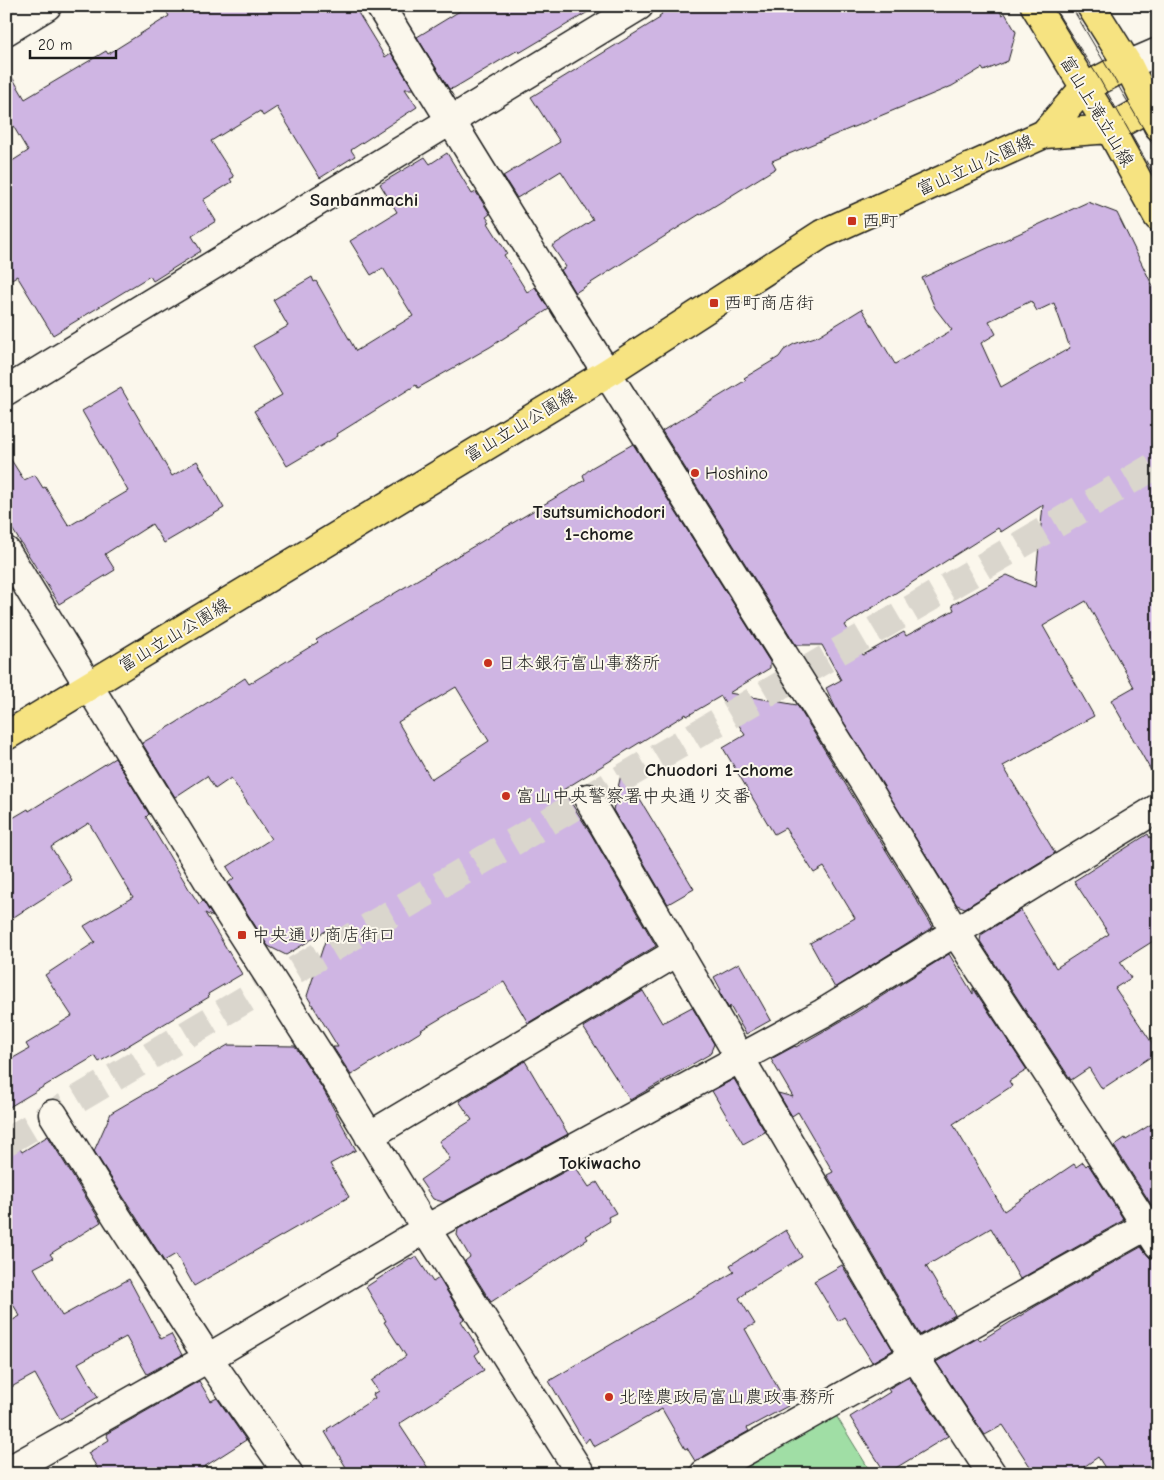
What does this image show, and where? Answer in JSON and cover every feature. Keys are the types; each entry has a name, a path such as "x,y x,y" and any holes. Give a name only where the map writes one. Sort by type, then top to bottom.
{"main road":[{"name":"富山上滝立山線","path":"1036,6 1110,129 1158,217"},
{"path":"1090,6 1128,65 1155,112"},
{"name":"富山立山公園線","path":"1044,134 1084,88 1128,65"},
{"name":"富山立山公園線","path":"6,736 607,373 822,234 1044,134 1110,129 1155,112"}],"street":[{"path":"6,30 47,6"},
{"path":"380,6 956,933 1152,1235 914,1356 704,1474"},
{"path":"6,391 639,6"},
{"path":"1128,65 1158,52"},
{"path":"6,552 237,927 338,1084 426,1229 582,1474"},
{"path":"588,798 914,1356 992,1474"},
{"path":"6,1472 208,1358 426,1229 823,1013 1158,809"},
{"path":"369,1136 679,951"},
{"path":"52,1114 208,1358 289,1474"}],"green space":[{"path":"832,1409 872,1474 727,1474"}],"building":[{"path":"163,6 354,6 385,57 391,53 413,89 405,89 417,107 351,150 355,156 320,178 277,107 263,116 260,111 211,141 234,177 230,179 232,182 203,200 216,221 192,236 201,251 153,281 150,276 53,335 17,276 6,282 6,165 28,151 6,114 6,67 25,99 106,51 108,54 169,16"},
{"path":"468,6 598,6 519,53 518,50 454,88 449,89 417,37"},
{"path":"657,6 997,6 1002,15 1005,13 1016,32 1008,61 984,71 982,68 952,86 772,161 776,168 575,293 561,270 566,267 552,246 593,220 561,171 517,198 503,176 560,142 531,97 660,18 659,16 662,14"},
{"path":"447,153 472,194 476,192 490,214 486,217 490,222 488,223 507,253 504,255 527,292 535,287 549,309 490,347 418,388 416,385 337,434 338,436 287,466 254,411 282,395 253,346 288,326 273,300 312,277 356,351 413,316 383,268 371,275 350,241 397,212 380,184 425,157 430,164"},
{"path":"1088,202 1117,213 1158,297 1158,783 1111,700 1134,687 1086,601 1043,626 1094,716 1003,766 1055,853 965,908 957,905 838,713 826,688 841,680 822,645 796,645 662,431 746,380 744,378 779,357 784,350 794,344 818,336 862,309 895,364 952,330 935,308 922,278","holes":["1031,301 1037,311 1054,303 1070,348 1001,387 981,343 996,334 989,321","1043,505 1035,587 1007,575 952,605 954,610 906,636 904,632 863,655 845,625 998,528 1001,532"]},
{"path":"121,388 172,476 197,461 224,508 164,543 152,524 105,554 115,570 59,604 6,519 6,452 24,480 35,475 43,488 45,487 69,526 128,491 82,411"},
{"path":"633,444 770,662 770,668 729,693 797,705 933,927 835,988 810,943 855,918 824,867 814,873 785,828 774,834 723,748 745,735 721,696 687,716 686,714 563,790 591,834 656,946 528,1023 504,982 457,1007 351,1075 333,1047 338,1047 307,996 329,929 286,955 268,946 228,883 234,878 227,867 271,839 231,778 215,789 207,776 175,797 142,743 245,678 249,684 318,642 316,640 585,480 583,475 591,468","holes":["456,687 489,741 431,779 398,722"]},
{"path":"115,758 149,814 146,817 189,889 199,904 203,901 213,917 205,913 242,974 208,994 209,997 124,1048 99,1062 95,1056 6,1109 6,1062 29,1049 26,1044 72,1016 45,975 95,942 84,926 133,897 89,823 51,847 72,880 6,922 6,822 28,809 29,811"},
{"path":"622,770 694,889 668,904 613,810"},
{"path":"1158,833 1158,938 1120,962 1131,978 1115,988 1158,1052 1102,1089 1089,1068 1071,1080 980,941 981,935 1021,910 1056,968 1109,934 1074,881 1148,834 1150,838"},
{"path":"949,954 973,994 973,988 1027,1070 1009,1081 1012,1086 953,1124 1004,1211 1074,1164 1076,1167 1083,1162 1086,1166 1088,1164 1124,1220 1020,1279 991,1228 926,1266 955,1315 920,1335 827,1175 833,1172 798,1112 792,1116 778,1093 793,1097 771,1059 850,1016"},
{"path":"739,963 771,1020 746,1034 730,1006 729,1009 714,977"},
{"path":"643,991 662,1023 692,1007 714,1044 710,1054 630,1100 583,1027"},
{"path":"228,1045 295,1046 324,1091 356,1150 330,1164 349,1197 194,1286 176,1254 164,1261 94,1151 111,1113"},
{"path":"525,1061 568,1134 443,1202 433,1199 420,1180 450,1159 439,1141 472,1120 459,1101"},
{"path":"734,1079 765,1132 743,1144 712,1091"},
{"path":"1158,1120 1158,1215 1114,1146"},
{"path":"6,1125 22,1152 48,1136 101,1222 50,1254 53,1258 34,1268 62,1316 129,1279 161,1339 171,1334 182,1355 147,1374 126,1337 78,1363 98,1397 60,1419 35,1374 6,1390 6,1324 20,1316 6,1293"},
{"path":"575,1166 589,1187 597,1182 616,1213 608,1217 610,1221 586,1236 588,1239 491,1302 465,1261 470,1257 457,1235 458,1229"},
{"path":"786,1230 802,1257 745,1292 739,1298 755,1324 745,1329 788,1406 747,1428 749,1431 695,1461 687,1448 685,1449 662,1409 594,1447 589,1438 585,1443 549,1381 734,1272 730,1265"},
{"path":"1141,1247 1150,1258 1158,1259 1158,1474 1109,1474 1098,1457 1074,1474 1035,1474 1003,1425 985,1435 936,1362 978,1338 980,1341 1036,1306"},
{"path":"416,1256 433,1282 439,1278 464,1319 461,1321 480,1351 475,1355 484,1370 399,1424 432,1474 350,1474 325,1432 375,1398 373,1394 378,1391 371,1381 406,1356 384,1322 386,1321 366,1287"},
{"path":"842,1265 893,1350 872,1362 844,1317 838,1321 814,1281"},
{"path":"909,1377 948,1436 886,1474 850,1417 890,1392 888,1389"},
{"path":"199,1381 211,1401 217,1398 246,1440 193,1474 101,1474 88,1453 109,1440 106,1434"}],"tunnel":[{"path":"6,1142 273,983 1158,464"}],"tram line":[{"path":"1053,6 1100,80 1158,182"},
{"path":"1071,6 1158,153"}],"place":[{"name":"西町","path":"852,221"},
{"name":"西町商店街","path":"714,303"},
{"name":"Hoshino","path":"695,473"},
{"name":"日本銀行富山事務所","path":"488,663"},
{"name":"富山中央警察署中央通り交番","path":"506,796"},
{"name":"中央通り商店街口","path":"242,935"},
{"name":"北陸農政局富山農政事務所","path":"609,1397"}],"district":[{"name":"Sanbanmachi","path":"364,199"},
{"name":"Tsutsumichodori 1-chome","path":"599,522"},
{"name":"Chuodori 1-chome","path":"719,769"},
{"name":"Tokiwacho","path":"600,1162"}]}
